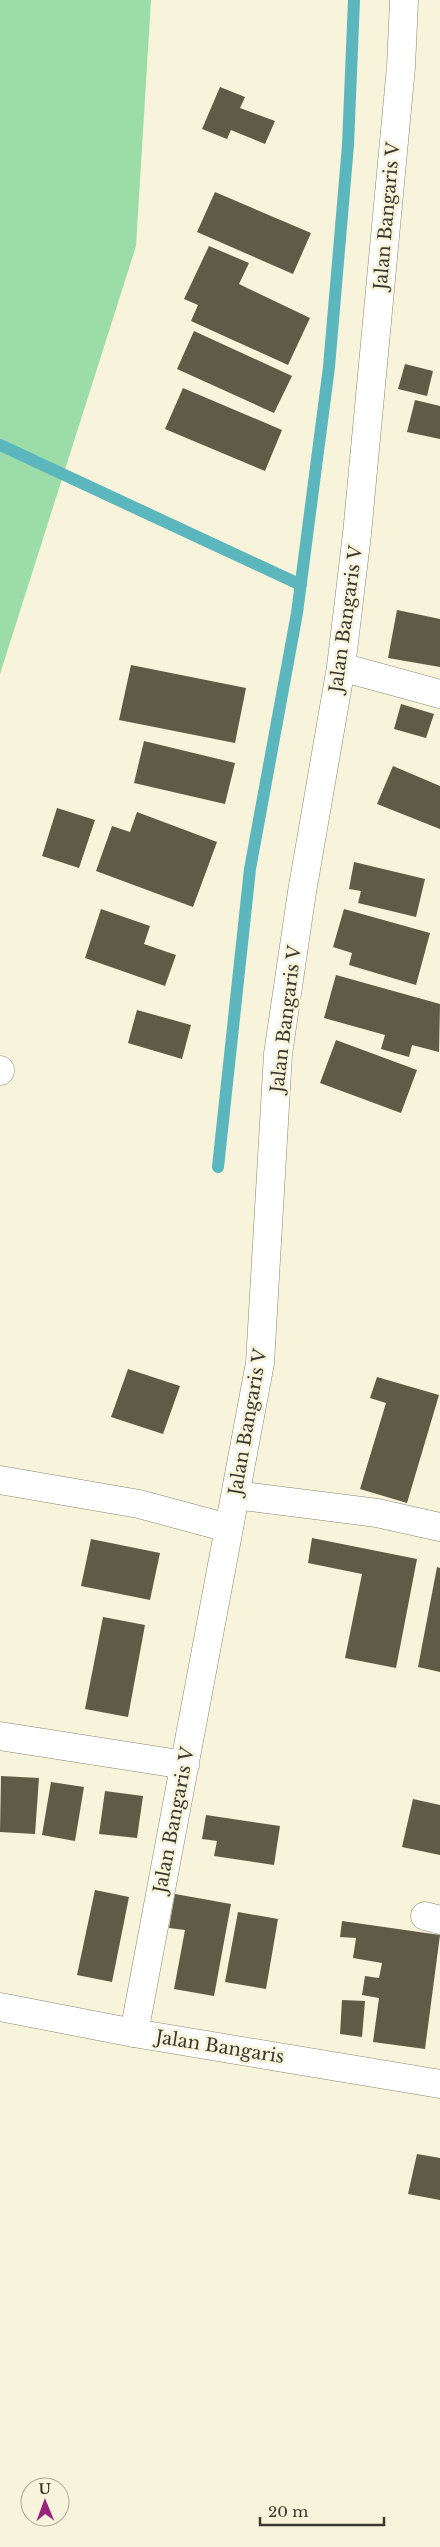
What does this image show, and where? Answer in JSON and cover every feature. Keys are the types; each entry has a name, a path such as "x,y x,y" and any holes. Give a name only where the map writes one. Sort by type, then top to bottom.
{"street":[{"name":"Jalan Bangaris V","path":"134,2033 260,1363 278,1054 302,892 340,667 358,534 401,67 404,0"},
{"path":"340,667 440,694"},
{"path":"0,1480 139,1504 228,1528"},
{"path":"236,1495 377,1513 440,1527"},
{"path":"0,1736 185,1765"},
{"name":"Jalan Bangaris","path":"0,2007 134,2033 440,2084"}],"green space":[{"path":"0,0 151,0 136,246 0,674"}],"building":[{"path":"220,87 245,97 240,108 275,121 265,144 231,130 227,139 202,129"},
{"path":"215,192 311,233 293,274 197,232"},
{"path":"209,246 249,263 239,284 310,318 288,365 191,321 198,305 184,299"},
{"path":"194,331 292,376 274,413 177,369"},
{"path":"405,364 433,371 427,396 398,389"},
{"path":"183,388 282,430 265,471 165,429"},
{"path":"415,400 440,406 440,439 407,432"},
{"path":"397,610 440,619 440,667 388,658"},
{"path":"131,665 246,688 235,743 119,720"},
{"path":"401,704 434,714 426,738 394,729"},
{"path":"144,741 235,763 225,804 134,783"},
{"path":"393,766 440,786 440,829 377,804"},
{"path":"57,808 95,820 79,868 42,856"},
{"path":"137,812 217,842 193,907 96,871 112,826 130,832"},
{"path":"354,862 425,879 416,917 358,903 361,891 349,889"},
{"path":"101,909 150,926 144,944 176,955 165,986 85,958"},
{"path":"344,909 430,933 416,985 349,965 352,953 333,947"},
{"path":"336,975 440,1004 439,1052 412,1045 409,1057 381,1049 385,1035 324,1018"},
{"path":"137,1010 191,1025 182,1059 128,1043"},
{"path":"336,1040 417,1070 401,1113 320,1083"},
{"path":"128,1369 180,1386 163,1434 111,1417"},
{"path":"377,1377 439,1395 407,1503 360,1489 386,1403 370,1398"},
{"path":"312,1538 417,1559 396,1668 345,1658 362,1574 308,1563"},
{"path":"91,1539 160,1553 150,1600 81,1586"},
{"path":"437,1567 440,1568 440,1672 418,1667"},
{"path":"103,1617 145,1625 128,1717 85,1709"},
{"path":"1,1776 39,1778 35,1834 0,1832"},
{"path":"51,1782 84,1787 75,1841 42,1835"},
{"path":"105,1791 143,1796 137,1838 99,1834"},
{"path":"413,1799 440,1805 440,1855 402,1847"},
{"path":"206,1815 280,1826 274,1865 214,1856 217,1841 202,1839"},
{"path":"95,1890 129,1897 112,1982 77,1975"},
{"path":"175,1894 231,1904 214,1996 174,1989 185,1930 169,1928"},
{"path":"238,1912 278,1919 266,1989 225,1982"},
{"path":"342,1921 440,1935 425,2049 373,2042 379,1998 362,1995 365,1976 379,1978 382,1963 353,1958 356,1938 340,1937"},
{"path":"342,2000 365,2001 362,2037 340,2034"},
{"path":"417,2154 440,2158 440,2200 408,2194"}],"waterway":[{"path":"218,1167 250,869 297,613 329,367 348,145 354,0"},
{"path":"0,445 301,585"}]}
